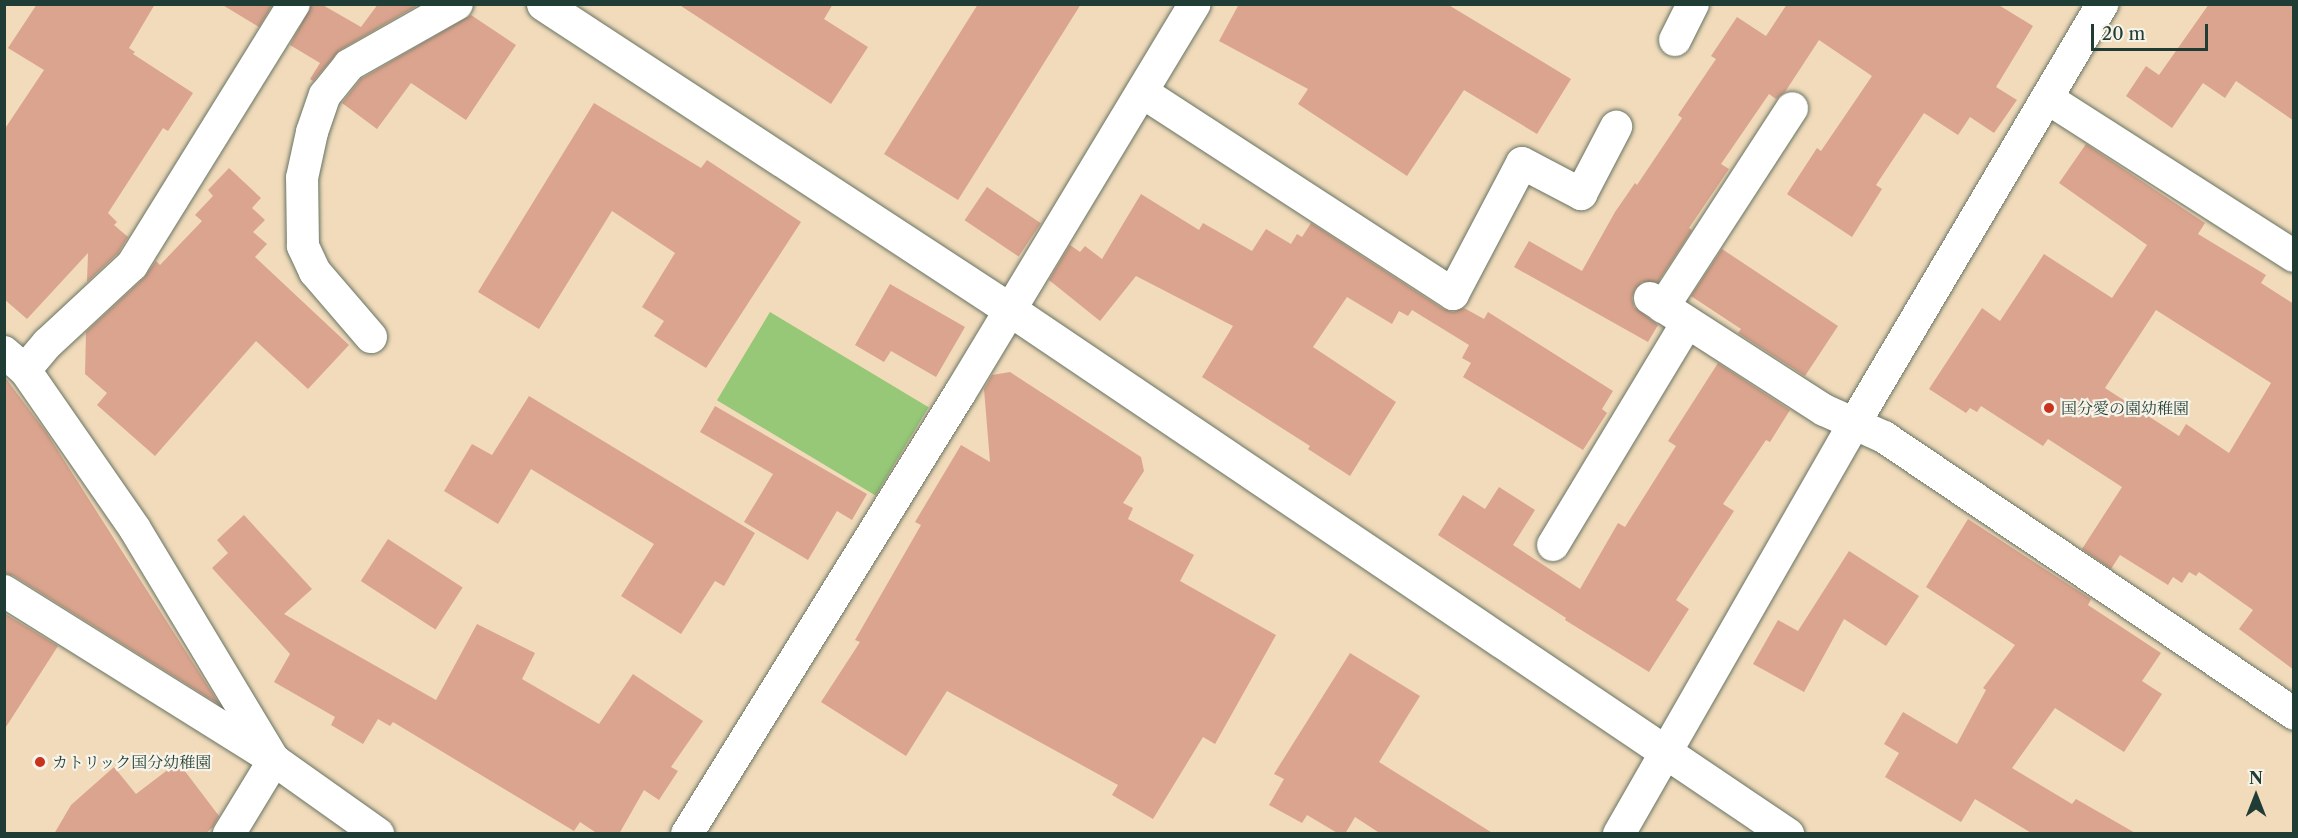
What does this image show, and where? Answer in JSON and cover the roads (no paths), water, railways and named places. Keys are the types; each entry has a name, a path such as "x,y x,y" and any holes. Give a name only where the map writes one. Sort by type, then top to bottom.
{"street":[{"path":"274,760 135,529 15,361 48,343 132,265 294,4"},
{"path":"371,337 315,272 303,246 302,178 312,132 325,94 348,65 458,4"},
{"path":"543,4 1009,309 1665,754 1787,834"},
{"path":"687,834 960,393 1196,4"},
{"path":"1675,40 1692,4"},
{"path":"1619,834 1854,424 2102,4"},
{"path":"1142,92 1453,294 1522,163 1581,194 1616,127"},
{"path":"2047,98 2294,256"},
{"path":"1553,545 1667,309 1792,108"},
{"path":"1667,309 1824,410 1884,437 2294,714"},
{"path":"4,591 274,760 378,834"},
{"path":"229,834 274,760"}],"place":[{"name":"国分愛の園幼稚園","path":"2049,408"},
{"name":"カトリック国分幼稚園","path":"40,762"}]}
